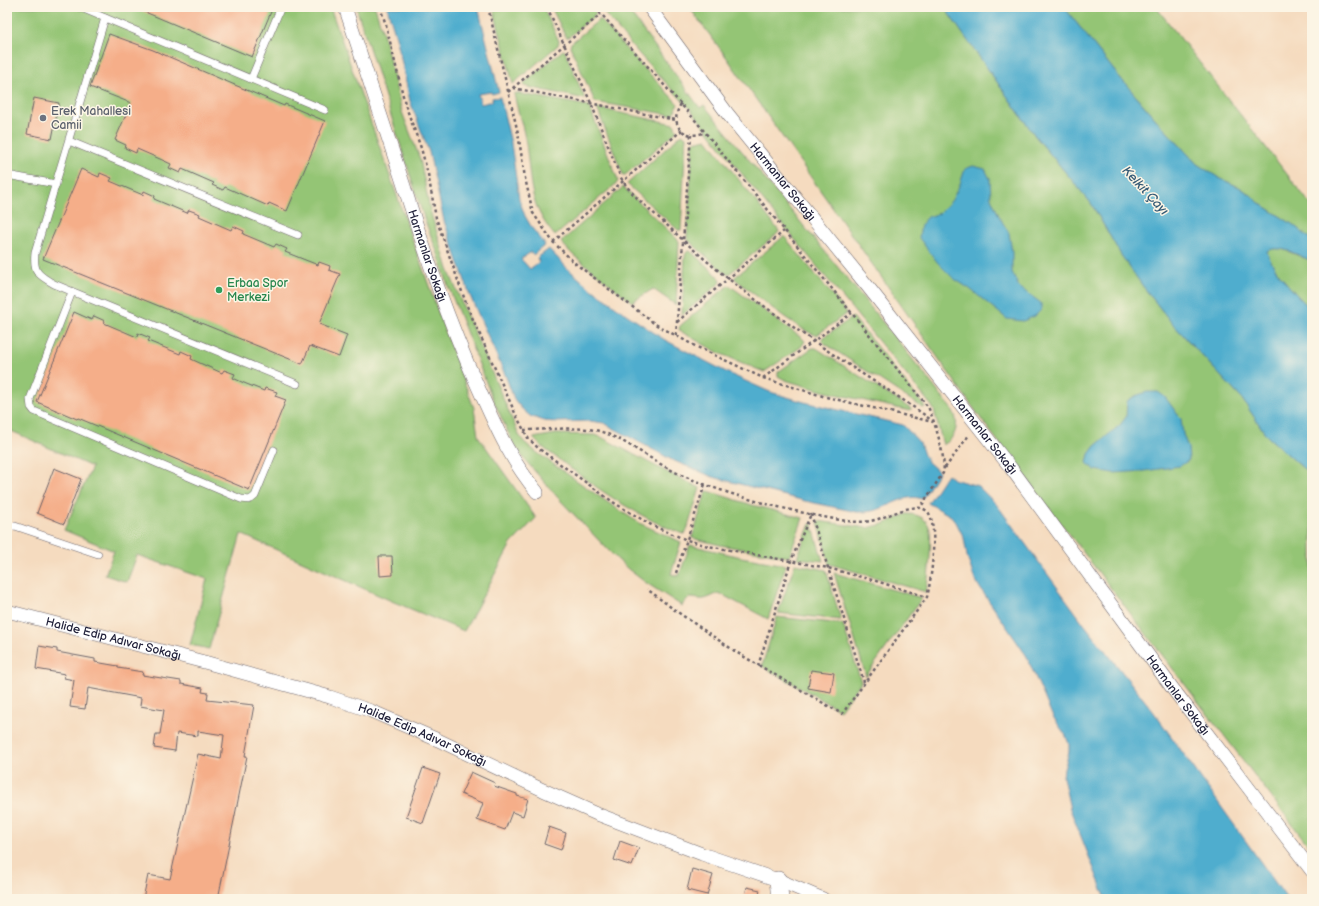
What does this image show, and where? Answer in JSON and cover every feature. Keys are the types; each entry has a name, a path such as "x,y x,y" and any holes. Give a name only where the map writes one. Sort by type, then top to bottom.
{"street":[{"name":"Harmanlar Sokağı","path":"345,7 437,288 465,359 503,443 520,470 537,492"},
{"name":"Harmanlar Sokağı","path":"649,7 719,102 869,288 1011,468 1173,689 1312,871"},
{"name":"Halide Edip Adıvar Sokağı","path":"7,611 208,663 330,697 370,711 438,740 597,814 702,854 778,880 823,899"},
{"path":"778,880 780,899"}],"lane":[{"path":"79,7 325,110"},
{"path":"251,80 281,7"},
{"path":"105,18 35,253 34,262 36,271 41,277 72,292 297,384"},
{"path":"69,141 298,235"},
{"path":"7,175 56,184"},
{"path":"72,292 30,399 31,407 34,411 227,493 248,500 251,500 255,496 274,450"},
{"path":"7,526 15,526 98,554"}],"path":[{"path":"380,7 388,32 404,104 424,161 436,218 467,306 515,413 528,438 538,448 616,504 653,526 687,540 708,546 828,568 927,597"},
{"path":"488,7 520,145 524,178 529,200 534,213 553,242 576,264 655,324 764,378 826,397 933,422"},
{"path":"547,7 591,103 623,182 683,241 751,298 813,341 910,404 933,422"},
{"path":"595,7 705,132 928,407 945,468"},
{"path":"508,92 601,14"},
{"path":"513,88 676,120"},
{"path":"681,104 676,120 682,130 691,135 697,135 705,132"},
{"path":"553,242 682,130"},
{"path":"676,335 691,135"},
{"path":"677,322 784,231"},
{"path":"764,378 852,313"},
{"path":"920,508 945,468 977,425"},
{"path":"524,430 588,429 599,431 676,472 705,484 752,499 811,514 855,522 870,521 887,517 910,508 920,508 928,512 932,519 934,530 932,576 927,597 842,714 758,666 706,632 647,589"},
{"path":"676,572 705,484"},
{"path":"758,666 791,561 811,514"},
{"path":"811,514 865,682"}],"green space":[{"name":"Erbaa Spor Merkezi","path":"7,7 330,7 446,334 474,408 478,436 536,518 511,544 464,631 394,602 241,534 209,649 190,645 207,579 137,555 127,582 105,575 114,551 64,530 92,467 7,429"},
{"path":"356,7 375,7 384,36 402,112 420,159 430,210 448,269 519,435 524,442 536,452 610,504 639,523 681,542 671,574 679,576 690,545 741,557 786,565 768,619 719,593 704,599 689,598 682,606 645,582 613,555 560,500 525,460 513,443 491,395 449,288 424,218"},
{"path":"493,7 543,7 559,41 558,45 513,84"},
{"path":"551,7 591,7 596,13 569,37 566,37"},
{"path":"599,7 626,7 700,108 704,105 830,257 953,411 956,421 956,430 951,439 943,445 934,410 931,405 769,208 692,111 640,55"},
{"path":"689,7 944,7 1036,137 1091,203 1121,255 1171,322 1242,399 1267,436 1312,476 1312,850 984,423 727,58"},
{"path":"1064,7 1156,7 1312,206 1312,240 1239,187 1219,178 1197,164 1116,73"},
{"path":"600,19 678,104 673,115 595,102 570,46 571,43"},
{"path":"563,50 565,51 585,99 524,86 523,84"},
{"path":"516,93 589,106 618,180 617,183 555,236 539,212 535,201 530,178 525,138 514,94"},
{"path":"597,108 674,124 677,131 625,175 623,175"},
{"path":"682,134 686,137 681,230 678,230 627,184"},
{"path":"707,139 779,231 729,274 726,274 688,240 687,237 693,142"},
{"path":"623,187 679,241 676,305 653,289 632,302 572,254 561,242"},
{"path":"784,236 847,313 817,335 801,328 789,320 734,278"},
{"path":"1273,248 1282,249 1312,261 1312,310 1293,291 1273,266 1267,251"},
{"path":"688,251 690,251 720,278 721,282 682,315 685,256"},
{"path":"729,285 803,339 805,341 801,347 764,372 719,353 680,331 679,328 681,325"},
{"path":"853,317 925,407 923,408 822,341 824,337"},
{"path":"812,348 816,348 911,409 910,411 822,391 785,380 778,376 778,372"},
{"path":"556,434 594,435 601,437 700,488 686,533 683,534 665,527 625,506 600,490 541,446 533,438"},
{"path":"708,491 752,505 803,518 789,557 720,545 692,538 706,492"},
{"path":"906,514 923,518 929,527 930,548 926,592 829,564 818,521 867,528 884,524"},
{"path":"810,524 812,524 823,561 797,558"},
{"path":"795,564 826,570 841,620 778,613"},
{"path":"834,573 922,598 866,676"},
{"path":"777,617 843,624 861,682 840,710 762,666"}],"water":[{"path":"387,7 478,7 499,92 492,94 491,92 478,94 481,104 493,101 492,98 500,97 511,143 519,199 525,216 545,245 533,255 531,252 521,259 530,269 539,262 537,258 549,249 567,268 589,287 626,314 665,340 732,375 770,392 804,402 903,425 920,443 928,462 939,472 922,499 905,499 868,512 857,512 805,501 713,477 672,460 604,423 590,421 544,421 530,416 522,409 514,399 506,377 471,298 444,221 429,152 410,101 397,40"},
{"name":"Kelkit Çayı","path":"944,7 1064,7 1116,73 1197,164 1219,178 1239,187 1312,240 1312,261 1284,250 1272,249 1267,251 1273,266 1279,274 1312,310 1312,476 1267,436 1242,399 1171,322 1121,255 1091,203 1036,137"},
{"path":"973,166 985,169 990,179 991,198 1009,233 1012,252 1012,272 1019,287 1041,303 1041,310 1035,316 1023,321 1007,319 970,289 953,278 938,263 919,238 921,225 928,217 940,213 952,200 965,169"},
{"path":"1147,392 1158,392 1165,397 1181,419 1183,434 1188,448 1189,460 1180,466 1145,471 1113,473 1095,470 1087,463 1089,454 1095,446 1120,425 1126,417 1127,401 1135,396"},
{"path":"947,474 953,479 978,486 997,505 1084,624 1153,711 1287,899 1106,899 1070,809 1063,777 1069,752 1069,744 1066,736 1052,715 1026,655 980,588 973,575 967,556 964,538 956,522 951,516 928,503"}],"building":[{"path":"133,7 273,7 252,57"},
{"path":"109,34 153,50 284,106 285,104 325,121 287,211 269,203 268,206 225,187 223,190 212,185 214,183 182,169 180,173 169,168 171,164 137,149 136,153 125,148 126,145 115,140 131,103 90,87"},
{"name":"Erek Mahallesi Camii","path":"34,98 59,103 52,139 27,134"},
{"path":"81,169 99,177 100,173 112,178 110,181 143,195 144,191 155,196 154,199 187,213 189,210 200,214 199,216 231,230 233,226 244,231 243,234 274,247 276,244 287,249 285,252 318,265 319,262 330,266 329,270 340,274 319,324 347,335 339,357 310,346 302,364 43,259"},
{"path":"74,312 92,320 94,316 105,321 104,323 137,337 138,333 150,338 148,341 180,354 181,351 192,356 191,359 222,373 224,370 235,374 233,378 244,383 264,391 265,388 277,392 275,396 286,400 249,490 37,402"},
{"path":"54,468 81,479 64,524 37,513"},
{"path":"379,556 392,556 393,575 380,576"},
{"path":"39,646 57,649 57,652 95,659 95,662 118,666 118,668 143,672 142,675 181,681 181,684 203,688 202,692 208,693 207,700 254,705 245,756 247,756 218,899 143,899 148,875 170,879 198,754 221,759 224,735 198,731 198,736 177,733 175,751 154,748 156,734 160,734 164,710 140,706 141,698 88,688 85,709 70,707 74,680 64,678 65,674 36,669"},
{"path":"811,670 834,673 831,692 808,688"},
{"path":"423,768 440,774 423,823 406,817"},
{"path":"471,772 495,783 494,786 528,799 523,816 512,812 505,830 477,820 483,803 461,794"},
{"path":"549,827 566,833 561,850 544,844"},
{"path":"620,841 639,848 632,866 614,860"},
{"path":"692,869 713,875 707,895 687,890"},
{"path":"747,887 760,890 758,899 744,899"}],"place":[{"name":"Erek Mahallesi Camii","path":"43,118"},
{"name":"Erbaa Spor Merkezi","path":"219,290"}]}
